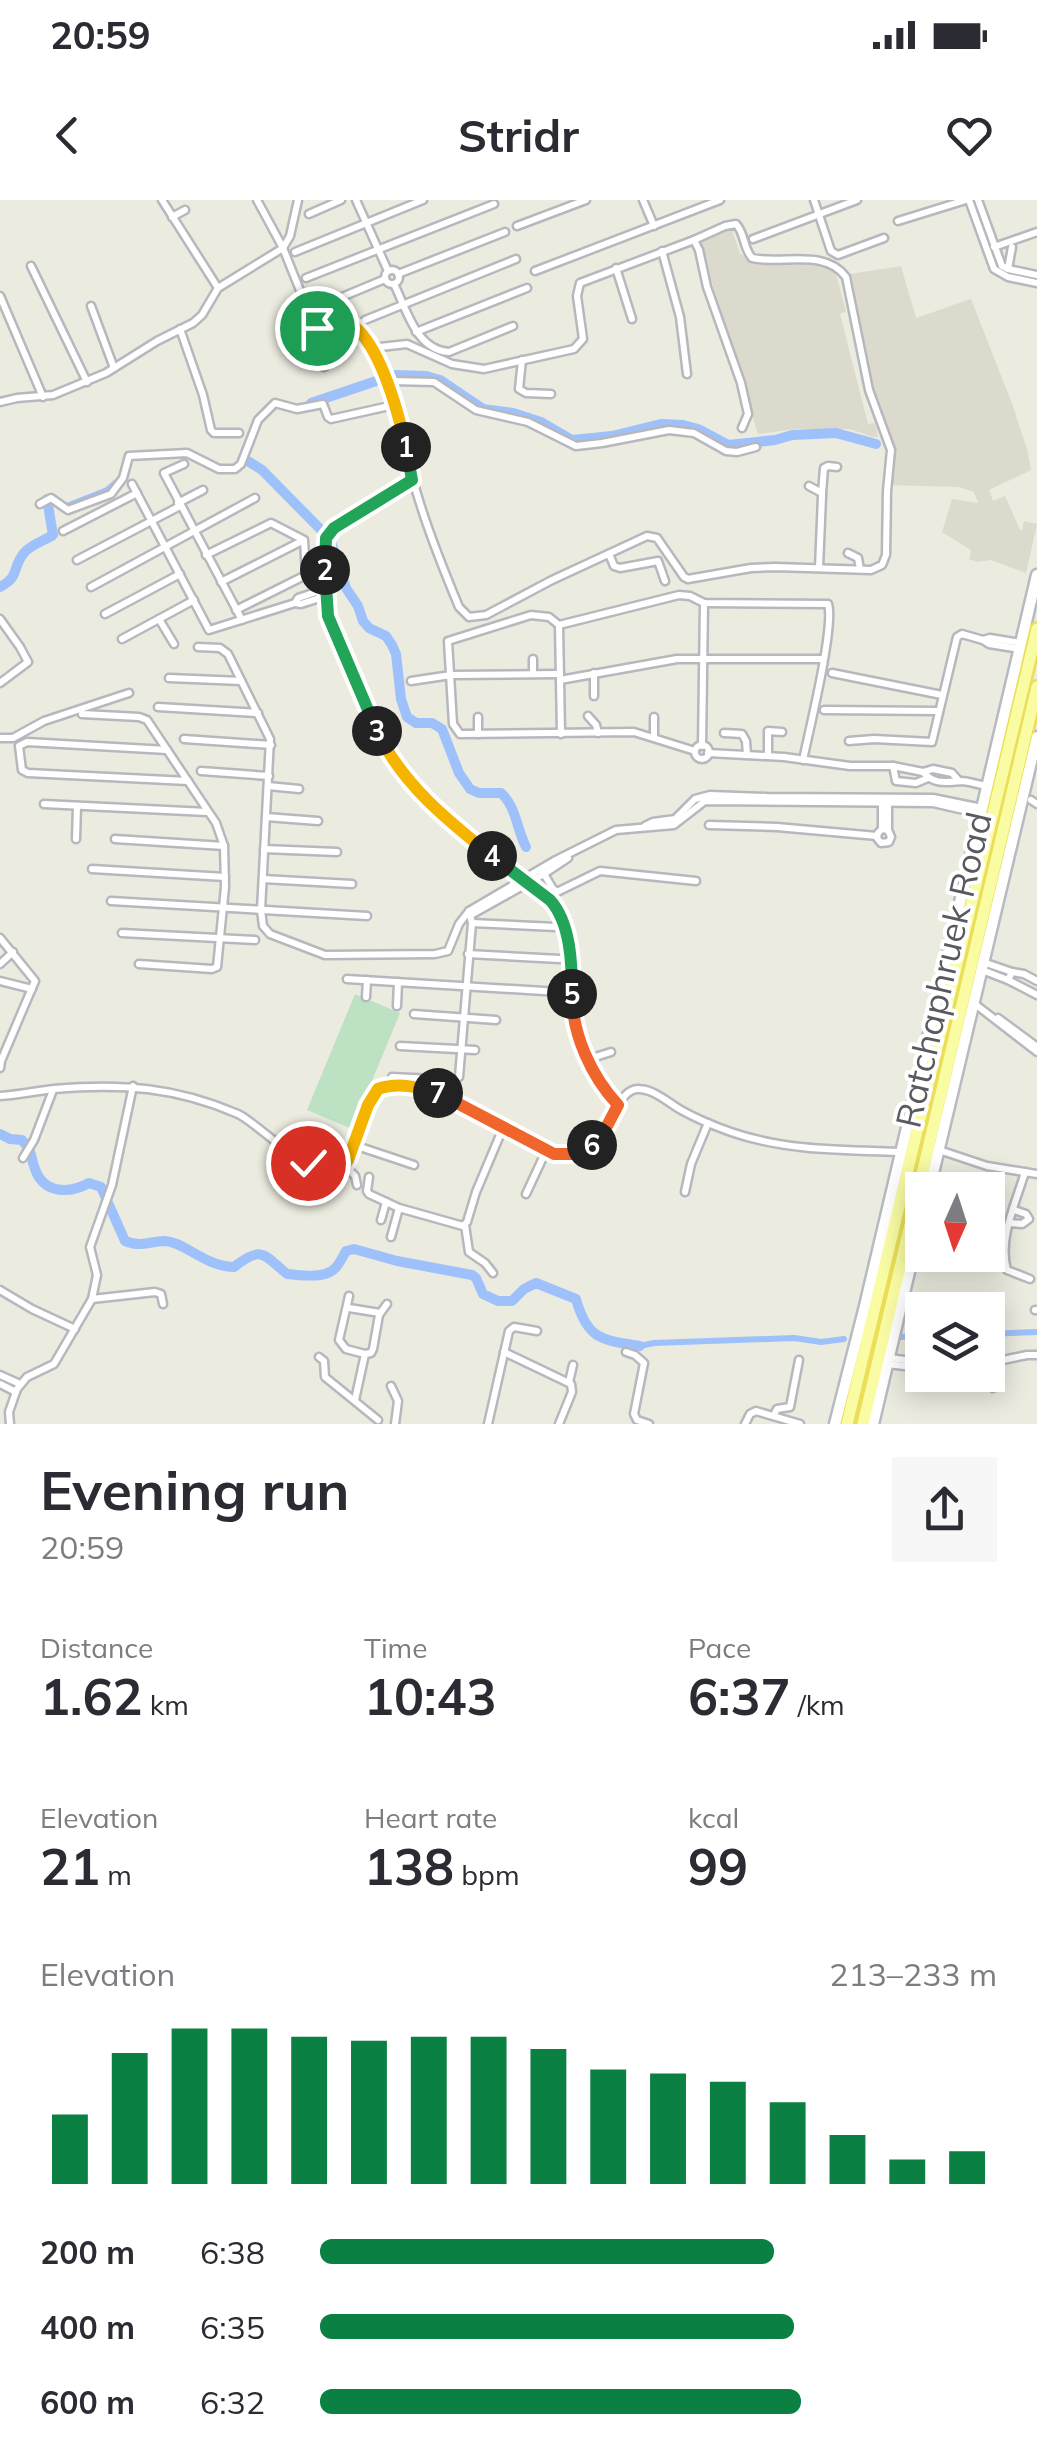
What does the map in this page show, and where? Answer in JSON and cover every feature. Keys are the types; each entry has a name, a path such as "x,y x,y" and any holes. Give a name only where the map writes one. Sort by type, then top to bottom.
{"main road":[{"name":"Ratchaphruek Road","path":"835,1424 1037,575"},
{"path":"1021,648 1037,606"},
{"name":"Ratchaphruek Road","path":"848,1424 1037,630"},
{"name":"Ratchaphruek Road","path":"863,1424 1037,686"},
{"name":"Ratchaphruek Road","path":"934,1172 1034,766 1037,738"},
{"path":"932,1127 941,1114 960,1055"},
{"path":"873,1424 912,1272"},
{"path":"863,1363 865,1306"},
{"path":"889,1358 890,1312"}],"street":[{"path":"162,200 218,288"},
{"path":"257,200 283,248 317,328 314,348 324,367"},
{"path":"0,402 43,397 87,382 197,320 218,288 283,248 290,236 298,200"},
{"path":"308,214 341,200"},
{"path":"356,200 378,250 387,283 394,284"},
{"path":"295,252 424,200"},
{"path":"517,226 586,200"},
{"path":"643,200 654,226"},
{"path":"535,271 720,200"},
{"path":"814,200 834,254 884,238"},
{"path":"753,240 857,200"},
{"path":"898,221 968,200 1002,266 1037,275"},
{"path":"978,200 992,250 991,264 999,273 1037,283"},
{"path":"306,278 494,204"},
{"path":"172,217 186,210"},
{"path":"317,328 351,324 371,348 389,388 412,480 450,585 459,607 469,617 486,615 552,580 651,536 657,538 688,579 751,568 874,570 885,560 891,450 870,390 846,276 828,262 752,258 736,224 580,282 577,288 584,334 578,346 491,368 442,361 407,344 371,348"},
{"path":"318,308 395,271 398,274 505,232"},
{"path":"992,250 1037,232"},
{"path":"694,240 741,383 748,414 742,428"},
{"path":"1008,269 1012,248"},
{"path":"662,252 680,317 686,374"},
{"path":"365,320 516,259"},
{"path":"31,266 87,382"},
{"path":"616,268 632,319"},
{"path":"394,284 398,274"},
{"path":"394,284 416,332 427,344 445,352 513,326"},
{"path":"416,332 527,288"},
{"path":"0,296 43,397"},
{"path":"92,306 114,368"},
{"path":"180,330 204,396 211,430 239,433"},
{"path":"522,360 520,389 551,394"},
{"path":"389,388 393,380 434,382 476,410 528,422 576,446 668,430 694,433 726,450 738,452 756,447"},
{"path":"40,504 51,498 68,510 110,494 123,478 130,456 187,453 219,469 235,469 241,464 258,420 275,403 297,409 323,404 330,419 394,405"},
{"path":"184,464 164,473 242,620"},
{"path":"820,568 824,468 837,468"},
{"path":"412,480 342,520 328,535 328,616 389,756 402,774 440,812 552,903 561,916 572,970 575,1026 588,1059 618,1105"},
{"path":"132,484 209,630 301,604 326,592"},
{"path":"809,486 822,493"},
{"path":"78,560 203,490"},
{"path":"63,531 137,493"},
{"path":"91,587 255,498"},
{"path":"206,555 271,523 304,540"},
{"path":"222,582 304,540"},
{"path":"236,610 306,576 304,540"},
{"path":"608,554 614,566 620,568 658,561 665,582"},
{"path":"848,554 858,558 860,570"},
{"path":"105,614 180,574"},
{"path":"559,625 679,595 704,603 828,604 823,659 804,760"},
{"path":"122,639 194,600"},
{"path":"704,603 704,660 695,756 701,759 708,753"},
{"path":"559,625 549,617 531,616 450,639 447,644 454,728 460,734 625,731 707,748 708,753"},
{"path":"0,619 28,662 0,683"},
{"path":"160,619 174,644"},
{"path":"559,625 561,734"},
{"path":"849,741 874,738 932,742 957,637 962,634 989,644 1021,648"},
{"path":"198,647 224,650 268,731 271,745 262,910 265,930 326,955 442,954 451,947 458,924 523,879 616,830 674,826 690,809 710,800 933,800 982,811"},
{"path":"533,659 533,674"},
{"path":"411,681 451,675 560,677 677,659 823,659"},
{"path":"832,673 942,695"},
{"path":"594,674 594,696"},
{"path":"169,678 243,681"},
{"path":"0,738 13,738 44,721 129,693"},
{"path":"158,707 258,712"},
{"path":"824,710 938,710"},
{"path":"82,714 144,718 150,722 216,823 224,846 219,964 215,968 139,964"},
{"path":"588,716 598,732"},
{"path":"654,717 654,737"},
{"path":"478,718 478,734"},
{"path":"768,756 768,731 782,732"},
{"path":"724,732 742,734 747,755"},
{"path":"184,740 271,745"},
{"path":"169,750 27,742 19,746 20,767 28,773 188,781"},
{"path":"708,753 850,766 893,766 925,775"},
{"path":"893,766 896,781 916,783 933,768 952,773 960,781 988,787"},
{"path":"202,771 269,776"},
{"path":"268,786 299,788"},
{"path":"709,825 882,832 885,800"},
{"path":"44,804 209,812"},
{"path":"76,839 77,806"},
{"path":"266,817 318,821"},
{"path":"116,840 224,846"},
{"path":"264,848 337,852"},
{"path":"92,869 225,876"},
{"path":"542,872 557,892 600,871 696,881"},
{"path":"263,879 352,884"},
{"path":"111,900 367,916"},
{"path":"469,917 556,927"},
{"path":"392,1078 454,1080 460,1074 469,917"},
{"path":"122,933 256,940"},
{"path":"0,938 34,977 35,984 0,1063"},
{"path":"0,964 13,952"},
{"path":"468,954 560,959"},
{"path":"982,966 1010,976 1037,996"},
{"path":"1010,976 1024,974 1037,981"},
{"path":"348,979 560,992"},
{"path":"366,980 366,997"},
{"path":"0,981 32,989"},
{"path":"397,1006 398,982"},
{"path":"974,1004 1037,1049"},
{"path":"414,1014 496,1020"},
{"path":"400,1046 475,1050"},
{"path":"588,1059 611,1052"},
{"path":"0,1096 133,1086 180,1095 242,1116 272,1141 316,1167 332,1171 344,1166 373,1094 389,1086 438,1093 554,1154 566,1155 590,1147 629,1091 642,1089 708,1124 755,1140 794,1147 901,1152"},
{"path":"6,1420 18,1388 27,1378 54,1364 92,1299 97,1274 90,1246 112,1185 133,1086"},
{"path":"25,1155 53,1090"},
{"path":"685,1192 708,1124"},
{"path":"493,1273 485,1262 469,1252 465,1225 504,1128"},
{"path":"354,1144 414,1165"},
{"path":"939,1150 986,1166 1037,1174"},
{"path":"526,1194 546,1151"},
{"path":"344,1166 355,1176 357,1185"},
{"path":"1024,1172 1004,1245 1008,1271 1030,1279"},
{"path":"369,1177 367,1192 386,1202 465,1225"},
{"path":"381,1220 386,1202"},
{"path":"391,1238 399,1208"},
{"path":"1010,1223 1026,1223 1030,1219 1014,1210"},
{"path":"0,1290 75,1329"},
{"path":"92,1299 155,1292 161,1294 164,1304"},
{"path":"349,1296 338,1340 346,1349 366,1354 373,1349 380,1313 387,1304"},
{"path":"349,1308 380,1313"},
{"path":"488,1424 512,1329 537,1331"},
{"path":"504,1352 569,1382 572,1392 559,1424"},
{"path":"626,1352 644,1363 634,1414 637,1420 649,1424"},
{"path":"355,1400 366,1354"},
{"path":"1005,1361 1037,1355"},
{"path":"319,1357 324,1361 326,1377 379,1423"},
{"path":"889,1358 905,1360"},
{"path":"774,1415 777,1409 790,1407 799,1360"},
{"path":"569,1382 573,1365"},
{"path":"0,1374 18,1388"},
{"path":"0,1384 18,1388"},
{"path":"391,1386 399,1405 395,1424"},
{"path":"746,1424 753,1412 761,1411 800,1424"}],"shaded area":[{"path":"731,227 740,253 751,263 828,266 836,274 846,311 840,314 868,424 875,423 878,437 850,429 758,434 699,240"},
{"path":"901,266 916,318 971,299 1028,453 1031,470 989,490 993,501 1005,496 1020,530 1024,521 1037,524 1026,573 991,560 969,559 971,550 942,532 952,499 978,503 974,492 959,487 887,485 892,449 848,278 850,274"}],"green space":[{"path":"355,994 400,1013 352,1129 307,1110"}],"waterway":[{"path":"311,403 394,375 426,376 440,380 483,409 541,422 572,440 612,436 661,424 698,429 728,445 836,433 876,444"},
{"path":"243,458 262,470 330,539 346,588 363,621 386,636 396,654 407,717 442,729 459,773 470,789 501,793 506,798 526,847"},
{"path":"70,507 108,492 117,484"},
{"path":"0,587 13,576 27,550 53,535 47,499 53,499"},
{"path":"0,1134 22,1140 39,1177 51,1187 65,1190 89,1183 101,1187 125,1241 172,1242 223,1266 234,1267 257,1254 273,1261 287,1274 307,1276 333,1270 346,1251 354,1249 472,1275 483,1294 498,1301 512,1301 536,1283 576,1299 585,1322 598,1335 640,1346"},
{"path":"1005,1333 1037,1332"},
{"path":"899,1337 905,1337"},
{"path":"640,1346 844,1339"}],"route":[{"path":"308,1163 332,1171 343,1167 373,1094 389,1086 438,1093 560,1155 586,1150 593,1144 618,1105 601,1083 577,1033 572,970 558,910 452,824 396,766 328,616 326,538 342,520 412,480 398,414 371,348 351,324 317,328"}]}
